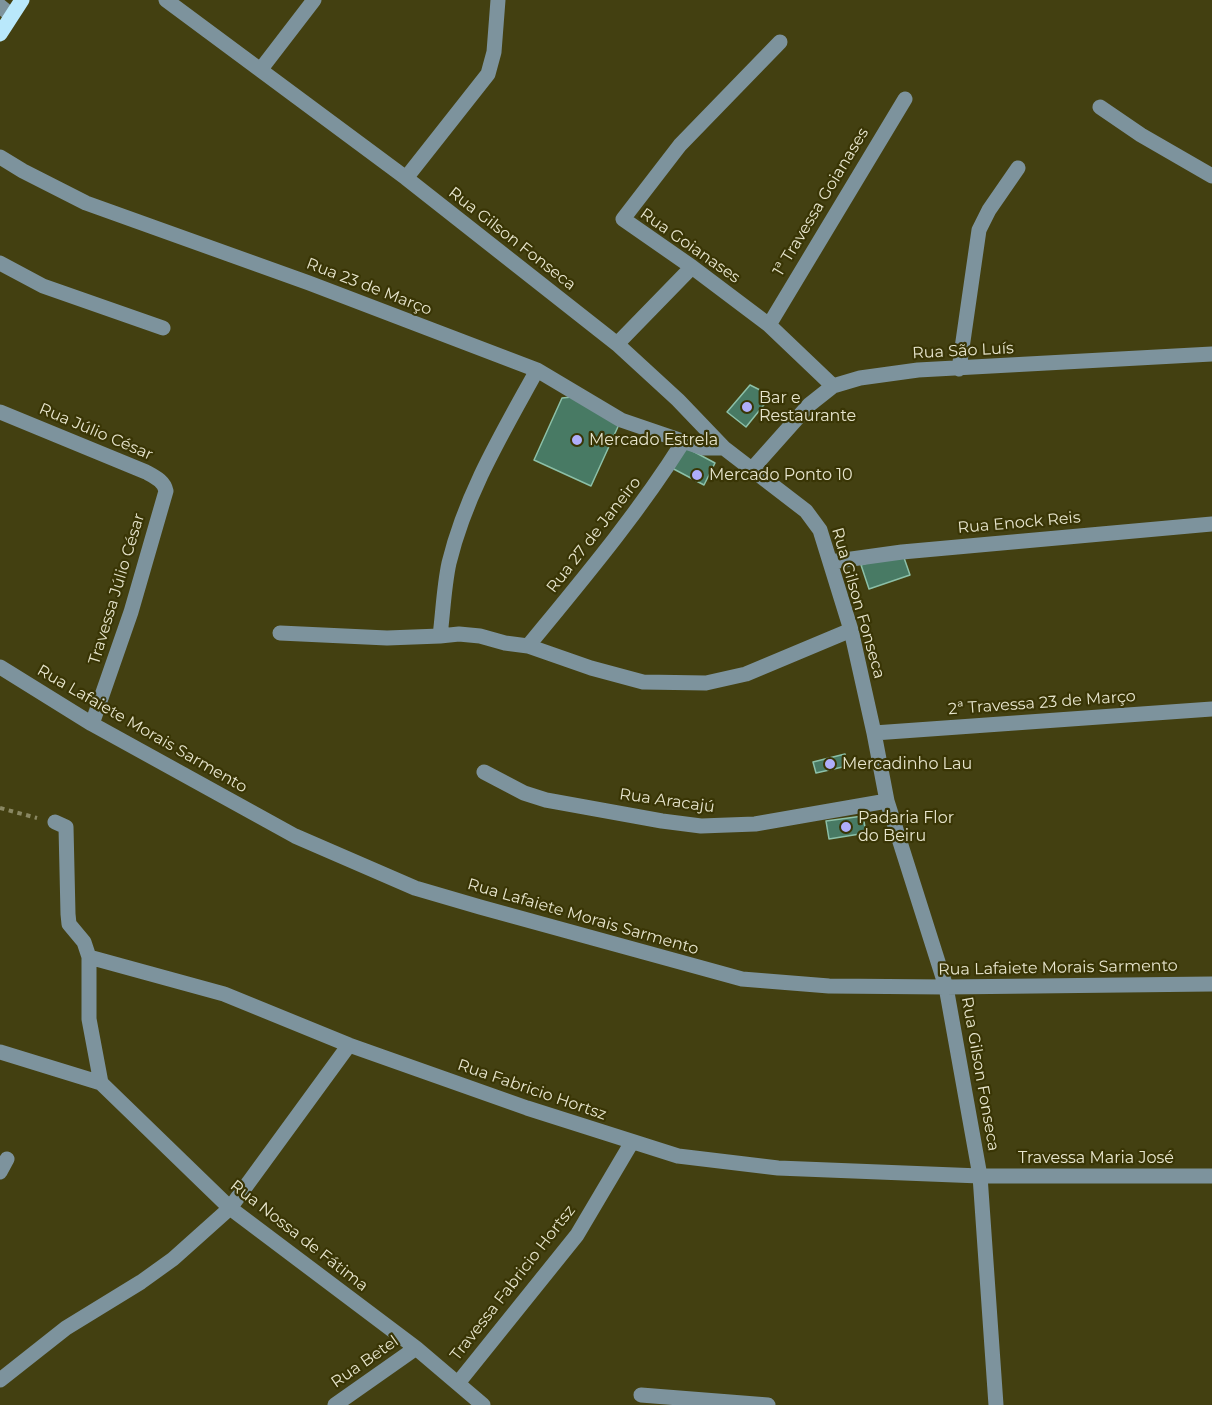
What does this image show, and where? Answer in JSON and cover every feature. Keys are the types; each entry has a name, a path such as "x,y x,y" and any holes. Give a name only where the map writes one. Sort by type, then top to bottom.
{"main road":[{"path":"0,34 6,10 22,0"}],"street":[{"name":"Rua Gilson Fonseca","path":"166,0 406,178 617,344 678,400 724,448 810,516 820,530 851,630 887,801 946,987 980,1176 996,1405"},
{"path":"261,69 314,0"},
{"path":"406,178 488,74 494,52 498,0"},
{"name":"Rua Goianases","path":"780,42 680,145 623,219 769,325 833,386"},
{"name":"1ª Travessa Goianases","path":"769,325 905,99"},
{"path":"1101,107 1141,135 1212,176"},
{"name":"Rua 23 de Março","path":"0,157 86,203 329,291 537,370 621,420 703,448 724,448"},
{"path":"959,369 979,230 989,210 1018,168"},
{"path":"0,263 43,286 163,328"},
{"path":"617,344 692,267"},
{"name":"Rua São Luís","path":"752,469 809,405 833,386 860,378 918,370 1212,354"},
{"path":"440,636 449,564 464,515 479,476 537,370"},
{"name":"Rua Júlio César","path":"0,412 146,472 162,482 166,491 164,497"},
{"name":"Rua 27 de Janeiro","path":"528,646 630,521 683,442"},
{"name":"Travessa Júlio César","path":"92,724 131,612 164,497"},
{"name":"Rua Enock Reis","path":"830,562 902,552 1212,524"},
{"path":"279,633 387,638 459,634 480,636 528,646 591,668 643,682 706,683 746,674 851,630"},
{"name":"Rua Lafaiete Morais Sarmento","path":"0,667 92,724 295,836 415,888 480,908 742,979 829,986 1212,984"},
{"name":"2ª Travessa 23 de Março","path":"874,733 1212,709"},
{"name":"Rua Aracajú","path":"484,772 524,793 546,800 701,826 755,824 887,801"},
{"path":"55,822 66,827 67,834 69,924 84,942 89,957 89,1019 101,1083"},
{"name":"Rua Fabricio Hortsz","path":"89,957 224,994 349,1045 527,1108 678,1156 778,1168 980,1176"},
{"path":"0,1380 66,1328 141,1282 173,1259 230,1208 349,1045"},
{"name":"Rua Nossa de Fátima","path":"0,1052 101,1083 230,1208 416,1348 483,1405"},
{"name":"Travessa Fabricio Hortsz","path":"458,1383 577,1235 632,1142"},
{"name":"Travessa Maria José","path":"980,1176 1212,1176"},
{"name":"Rua Betel","path":"335,1405 416,1348"},
{"path":"641,1395 768,1405"}],"path":[{"path":"0,808 55,822"}],"building":[{"name":"Bar e Restaurante","path":"750,385 760,390 767,401 746,427 727,412"},
{"name":"Mercado Estrela","path":"572,397 621,420 591,486 534,460 562,398"},
{"name":"Mercado Ponto 10","path":"687,448 715,463 704,485 668,466"},
{"path":"902,552 910,575 869,589 861,565"},
{"name":"Mercadinho Lau","path":"845,754 847,766 816,773 813,762"},
{"name":"Padaria Flor do Beiru","path":"863,816 866,833 829,839 826,821"}],"place":[{"name":"Bar e Restaurante","path":"747,407"},
{"name":"Mercado Estrela","path":"577,440"},
{"name":"Mercado Ponto 10","path":"697,475"},
{"name":"Mercadinho Lau","path":"830,764"},
{"name":"Padaria Flor do Beiru","path":"846,827"}]}
